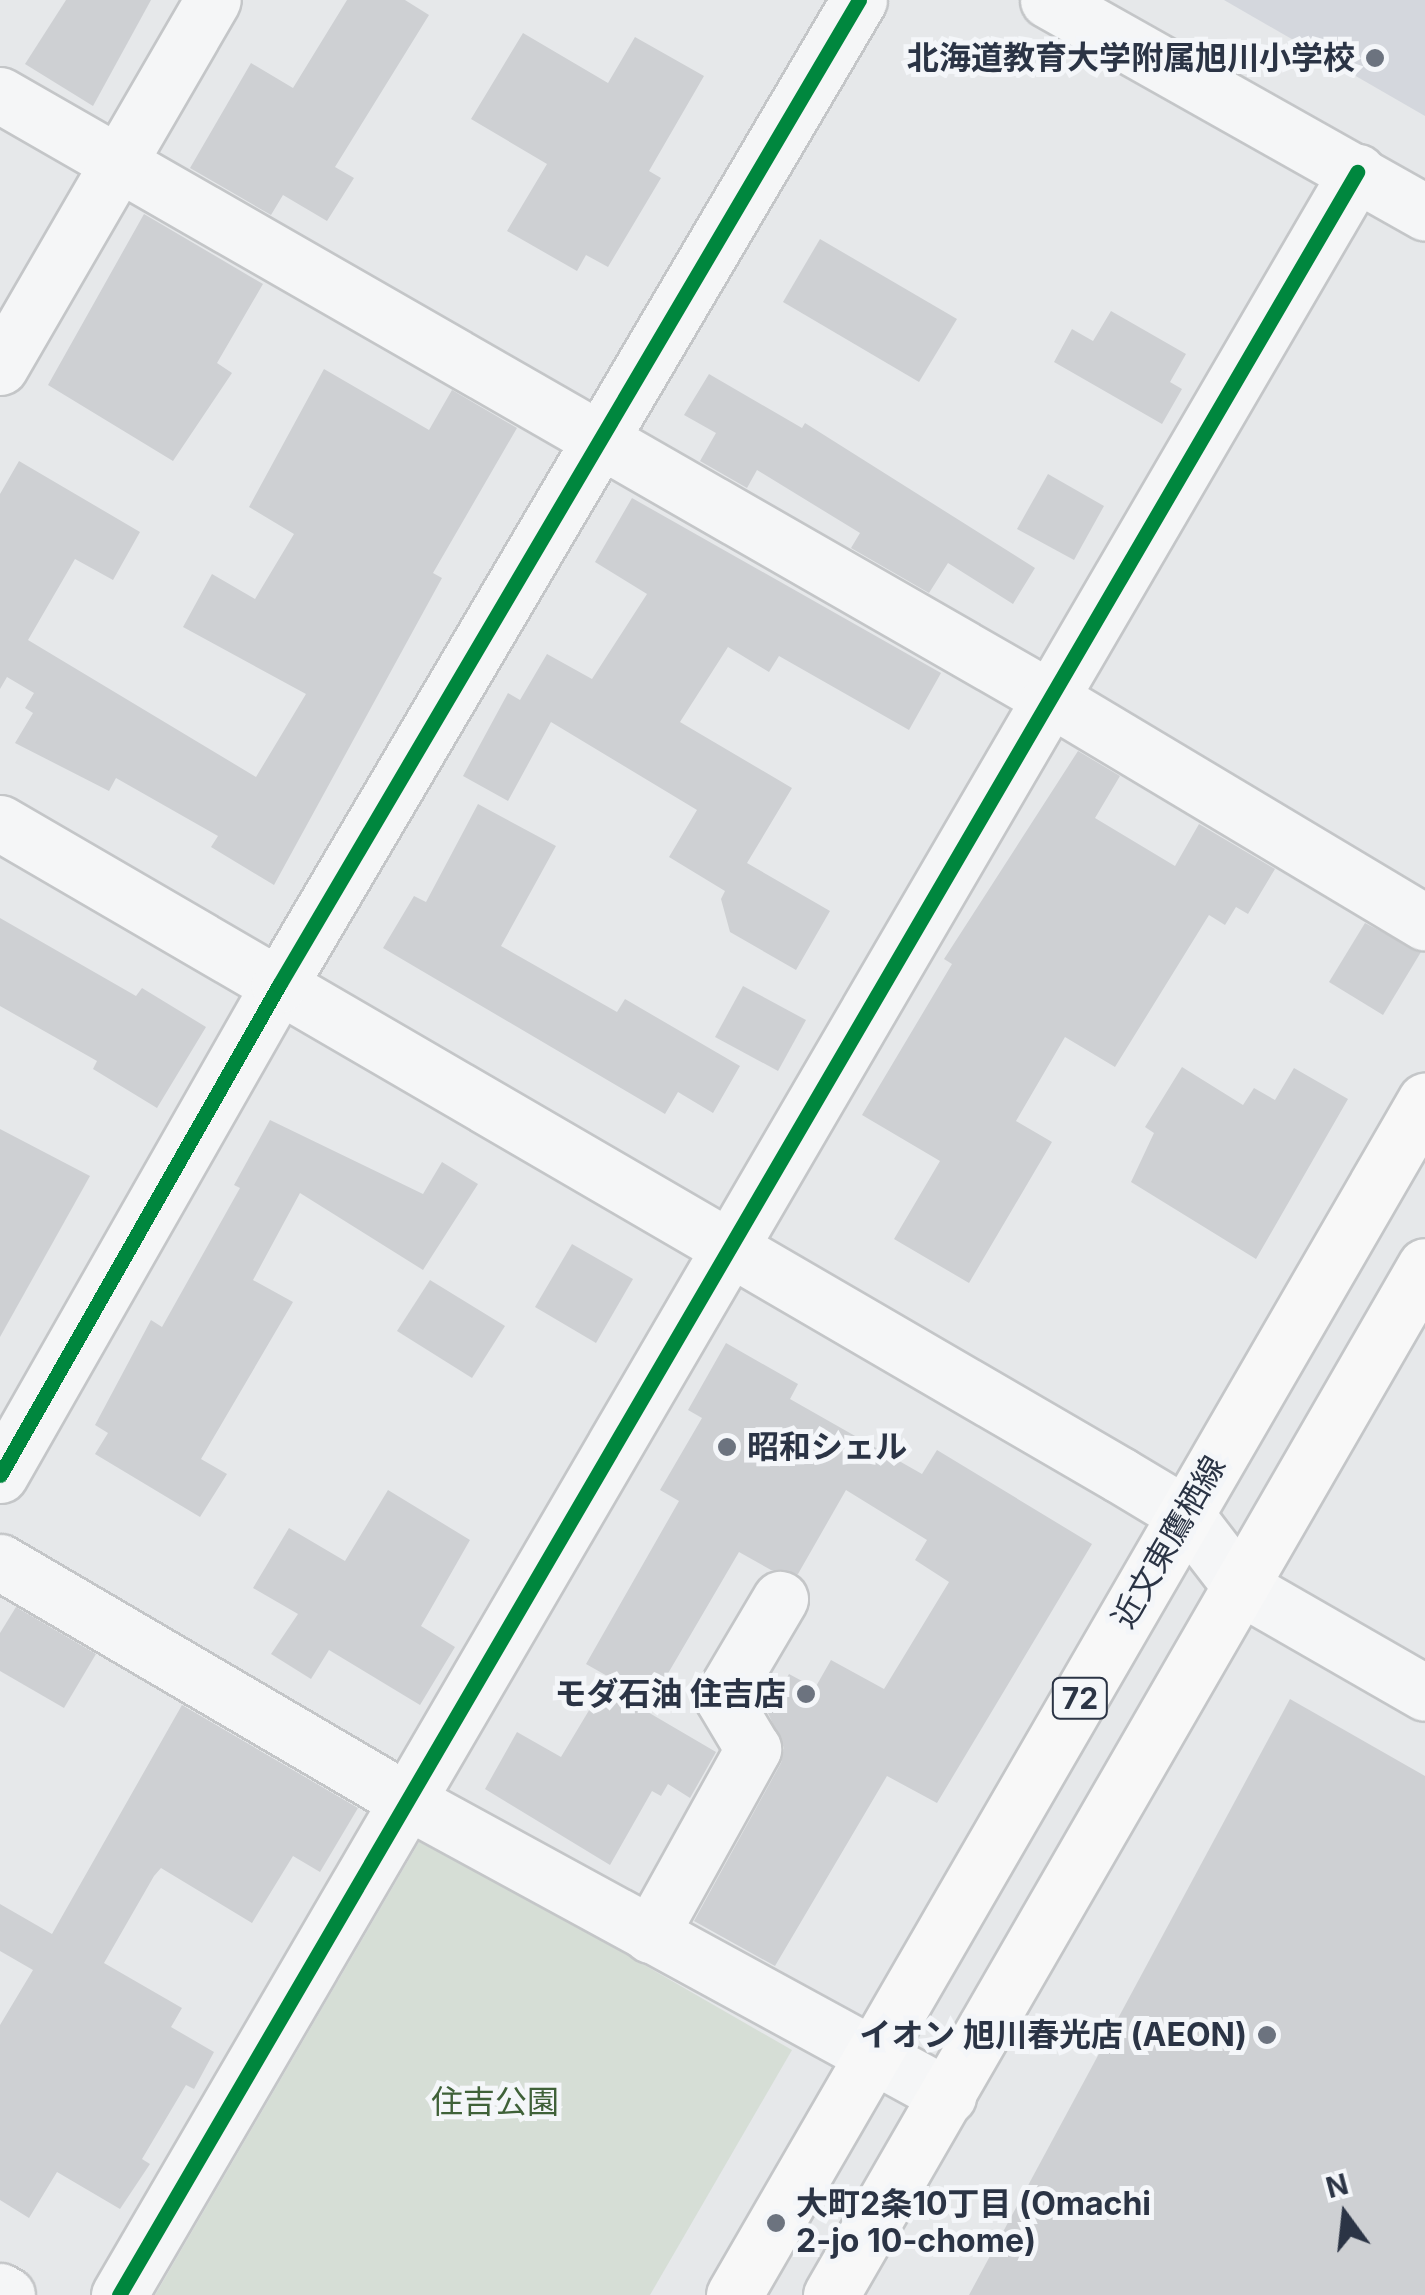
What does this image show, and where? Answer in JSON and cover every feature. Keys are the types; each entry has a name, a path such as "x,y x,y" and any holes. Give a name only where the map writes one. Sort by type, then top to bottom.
{"main road":[{"name":"近文東鷹栖線","path":"734,2295 877,2055 1425,1101"},
{"name":"72","path":"831,2295 1425,1266"}],"street":[{"path":"0,367 213,0"},
{"path":"0,1475 279,985 859,0"},
{"path":"1048,0 1425,212"},
{"path":"0,95 596,442 1050,698 1425,922"},
{"path":"119,2295 734,1250 1357,172"},
{"path":"0,823 1185,1514 1241,1587 1425,1693"},
{"path":"0,1562 410,1803 948,2096"},
{"path":"650,1935 753,1749 722,1696 780,1599"},
{"path":"0,2291 8,2295"}],"shaded area":[{"name":"北海道教育大学附属旭川小学校","path":"1224,0 1425,0 1425,116"}],"green space":[{"name":"住吉公園","path":"422,1837 792,2050 650,2295 155,2295"}],"building":[{"path":"66,0 151,0 93,106 25,64"},
{"path":"347,0 405,0 429,15 335,167 354,178 327,221 283,195 271,215 190,168 251,63 293,88"},
{"path":"523,33 608,83 635,37 704,76 649,171 661,178 608,267 586,255 577,271 507,231 547,164 471,119"},
{"path":"144,214 263,284 217,363 232,373 173,461 48,385"},
{"path":"820,239 957,319 919,382 783,302"},
{"path":"1111,311 1186,354 1170,382 1182,389 1162,424 1054,362 1072,329 1093,341"},
{"path":"324,369 429,430 452,390 517,428 433,573 442,578 274,885 211,847 218,836 116,778 109,791 15,743 33,713 25,708 34,693 7,677 0,689 0,494 19,461 140,532 113,580 75,559 28,640 256,777 306,694 183,627 212,574 255,599 294,534 249,507"},
{"path":"709,374 802,428 805,423 1035,568 1013,604 948,563 929,593 851,548 860,533 757,470 747,488 700,461 716,433 684,415"},
{"path":"1048,474 1104,506 1074,560 1017,529"},
{"path":"632,498 941,673 909,730 779,656 769,672 728,647 680,722 792,788 747,863 830,911 796,970 730,932 721,899 725,891 669,857 697,810 551,722 508,801 463,776 508,693 520,700 547,654 592,679 647,594 595,562"},
{"path":"1078,751 1120,776 1095,818 1175,866 1199,824 1275,869 1248,914 1236,907 1225,925 1209,915 1115,1067 1065,1037 1016,1121 1052,1142 969,1283 894,1239 940,1161 862,1115 952,964 944,959"},
{"path":"478,804 556,846 501,946 617,1012 625,999 740,1066 713,1113 678,1092 665,1114 383,948 414,896 426,902"},
{"path":"0,918 136,996 142,988 206,1027 157,1108 93,1069 97,1061 0,1006"},
{"path":"1365,923 1421,952 1383,1015 1329,982"},
{"path":"743,986 806,1020 778,1071 715,1037"},
{"path":"1182,1067 1243,1105 1254,1088 1275,1100 1294,1068 1348,1099 1256,1259 1131,1182 1154,1133 1145,1127"},
{"path":"270,1120 423,1194 442,1162 478,1184 423,1270 300,1193 253,1280 293,1302 201,1459 227,1474 200,1517 95,1454 108,1433 95,1425 151,1320 162,1327 240,1188 234,1185"},
{"path":"0,1129 90,1176 0,1337"},
{"path":"572,1244 633,1279 596,1343 535,1307"},
{"path":"430,1280 505,1326 472,1378 397,1331"},
{"path":"726,1343 798,1384 790,1399 922,1474 937,1450 1092,1544 937,1803 887,1776 775,1966 694,1921 781,1763 784,1748 768,1713 789,1674 815,1688 831,1660 884,1689 949,1582 915,1560 927,1540 846,1490 798,1574 771,1570 739,1552 646,1711 716,1752 690,1798 668,1784 661,1796 652,1791 610,1865 485,1789 517,1732 561,1757 609,1677 586,1664 679,1501 660,1490 702,1418 688,1410"},
{"path":"388,1490 470,1540 421,1626 455,1647 420,1705 329,1650 311,1679 271,1654 298,1614 253,1588 289,1528 345,1561"},
{"path":"16,1607 96,1654 64,1708 0,1671 0,1633"},
{"name":"イオン 旭川春光店 (AEON)","path":"1290,1699 1425,1776 1425,2295 969,2295"},
{"path":"182,1705 358,1808 320,1872 293,1856 252,1923 161,1868 154,1876 104,1963 182,2008 171,2027 214,2052 194,2089 186,2085 142,2159 150,2164 120,2209 57,2172 29,2218 0,2200 0,2025 33,1970 0,1951 0,1904 52,1934"}],"cycle path":[{"path":"0,1475 279,985 859,0"},
{"path":"119,2295 1357,172"}],"place":[{"name":"北海道教育大学附属旭川小学校","path":"1375,58"},
{"name":"昭和シェル","path":"727,1447"},
{"name":"モダ石油 住吉店","path":"806,1694"},
{"name":"イオン 旭川春光店 (AEON)","path":"1267,2035"},
{"name":"大町2条10丁目 (Omachi 2-jo 10-chome)","path":"776,2223"}]}
